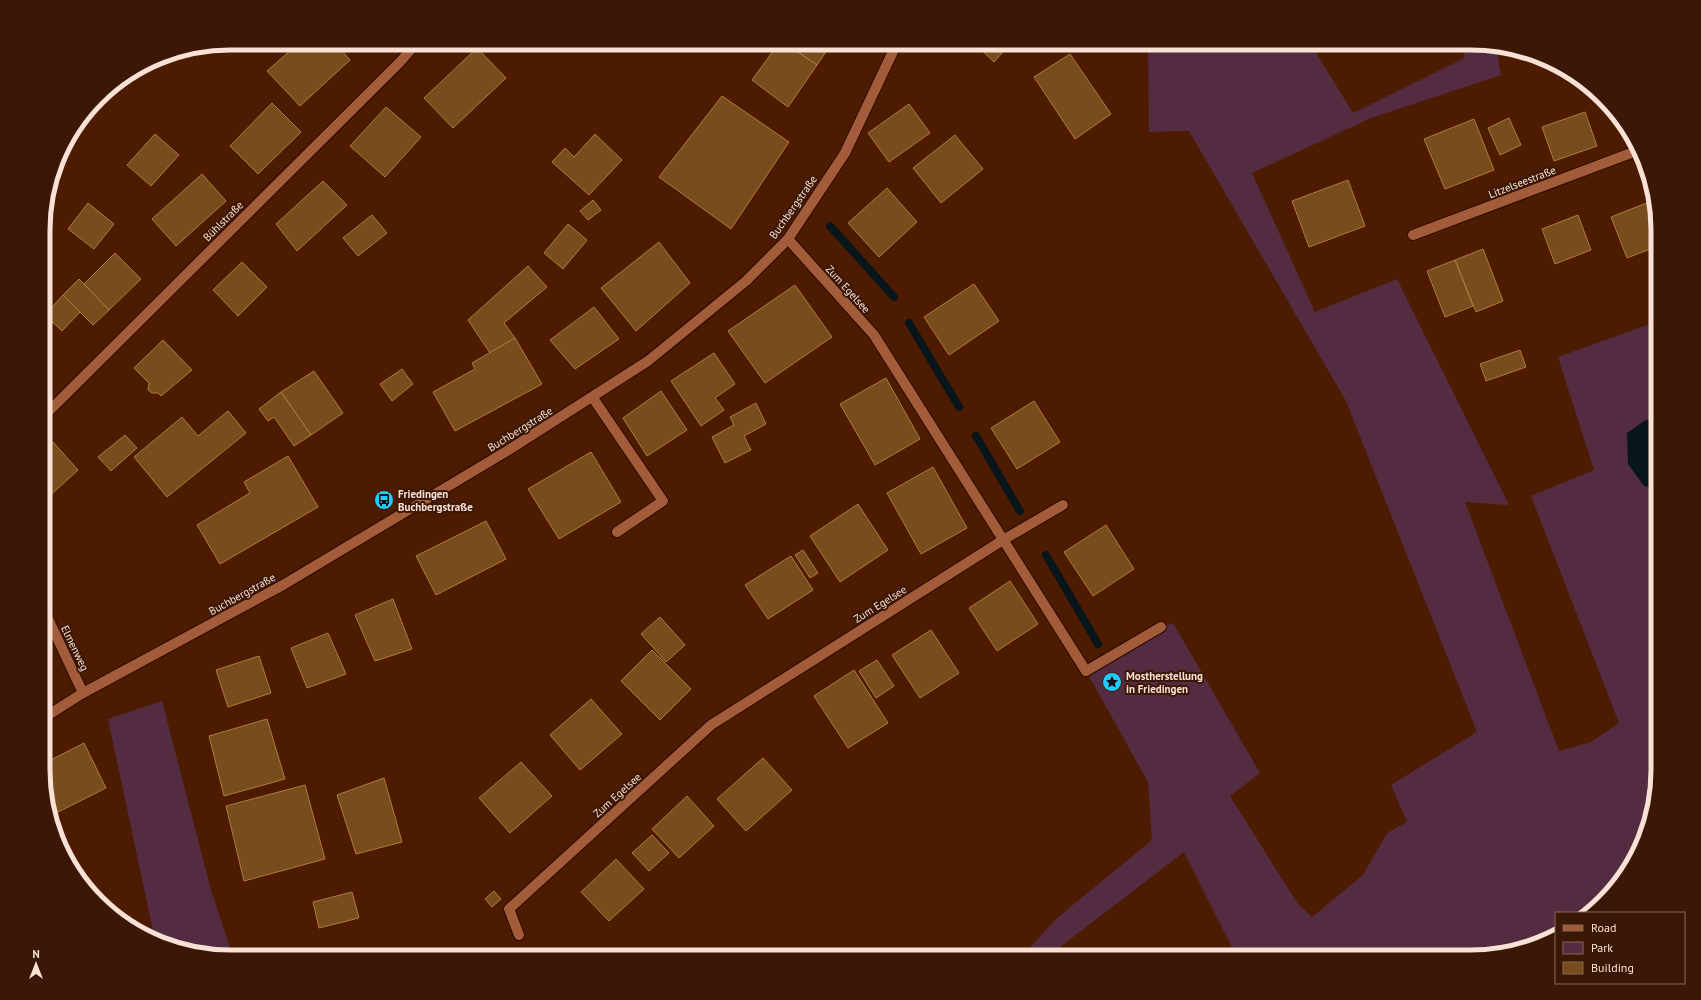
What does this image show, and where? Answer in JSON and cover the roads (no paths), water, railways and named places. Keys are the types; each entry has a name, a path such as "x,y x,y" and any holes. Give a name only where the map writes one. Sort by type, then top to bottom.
{"street":[{"name":"Bühlstraße","path":"50,410 410,50"},
{"name":"Buchbergstraße","path":"50,714 83,693 283,585 593,398 661,351 746,281 788,239 845,153 894,50"},
{"name":"Litzelseestraße","path":"1413,235 1633,152"},
{"name":"Zum Egelsee","path":"519,935 509,909 711,725 1003,540 874,335 788,239"},
{"path":"593,398 663,501 617,532"},
{"path":"1063,505 1003,540 1086,671 1161,627"},
{"name":"Elmenweg","path":"50,623 83,693"}],"waterway":[{"path":"830,226 894,297"},
{"path":"909,323 959,407"},
{"path":"976,436 1020,511"},
{"path":"1046,555 1098,644"}],"place":[{"name":"Friedingen Buchbergstraße","path":"384,500"},
{"name":"Mostherstellung in Friedingen","path":"1112,682"}]}
